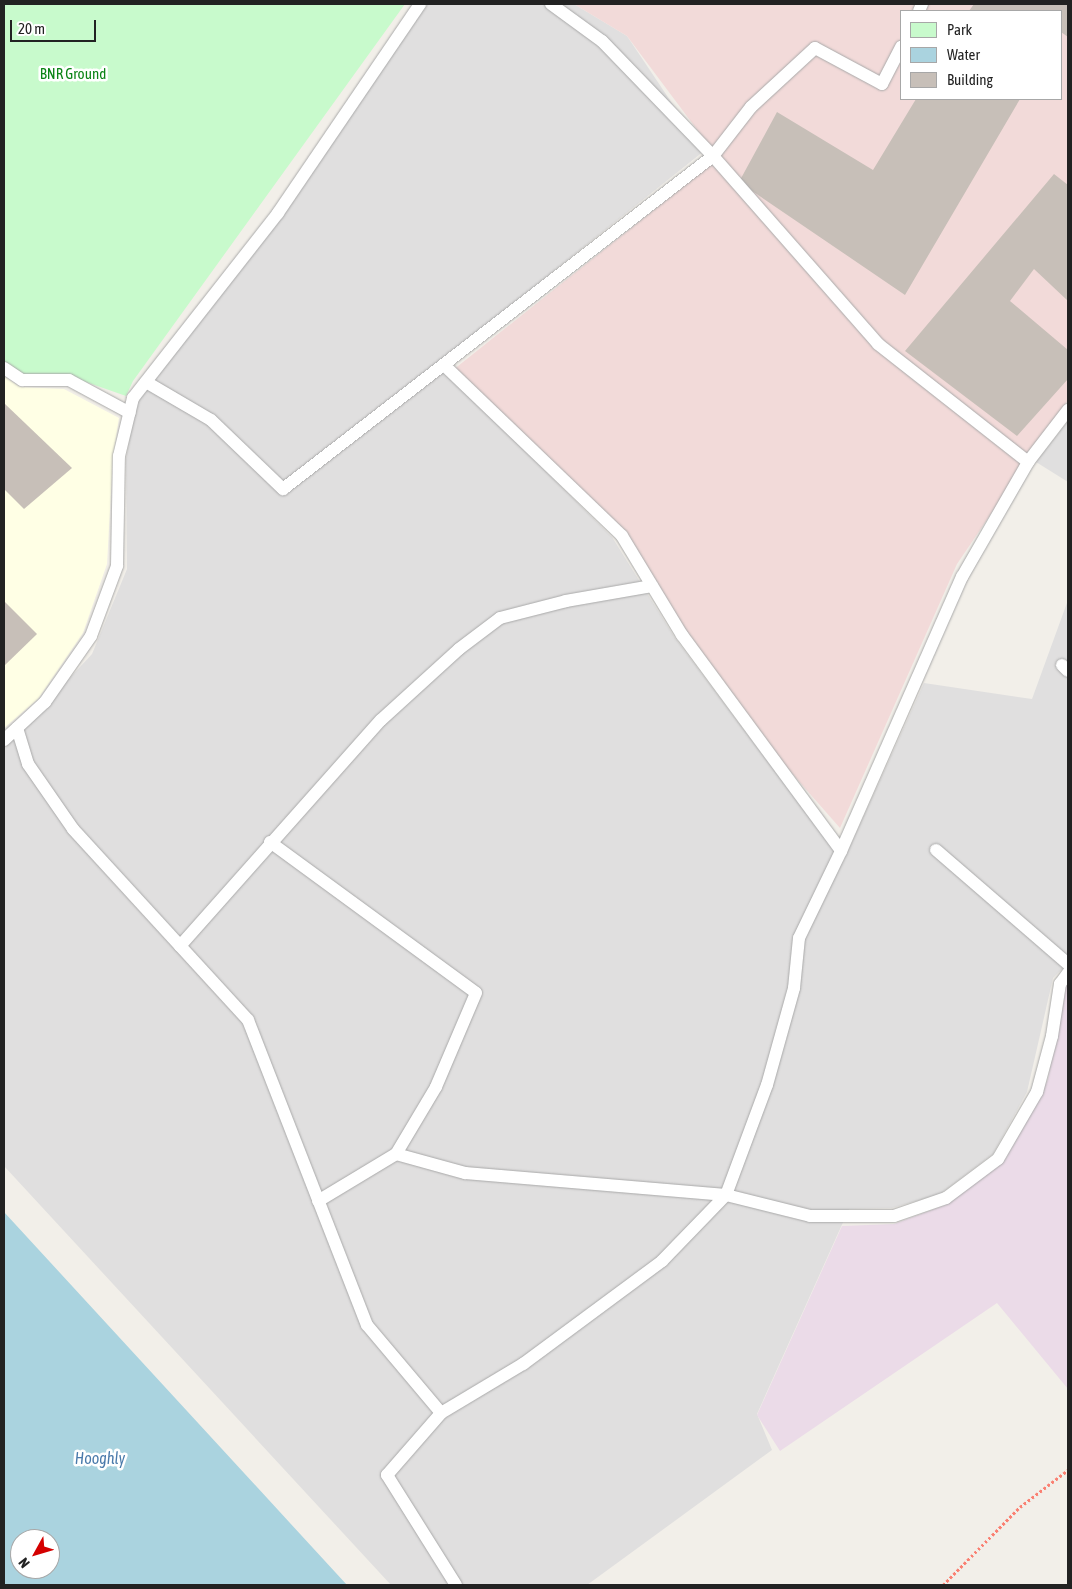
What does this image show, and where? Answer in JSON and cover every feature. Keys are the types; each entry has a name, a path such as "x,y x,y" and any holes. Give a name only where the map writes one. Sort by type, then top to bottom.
{"lane":[{"path":"4,740 45,702 91,636 117,566 119,456 133,398 278,213 420,4"},
{"path":"551,4 602,41 713,156 878,344 1028,462"},
{"path":"146,382 211,420 283,489 445,366 713,156 751,107 815,48 882,84 900,49"},
{"path":"445,366 622,536 682,635 841,851"},
{"path":"4,368 22,380 69,380 130,413"},
{"path":"456,1585 387,1475 441,1413 523,1364 662,1261 726,1195 767,1085 794,988 799,938 841,851 962,577 1028,462 1068,410"},
{"path":"180,946 270,842 381,720 459,649 500,618 566,601 652,586"},
{"path":"17,728 28,764 73,829 248,1020 367,1325 441,1413"},
{"path":"270,842 476,993 436,1087 396,1154 318,1201"},
{"path":"936,850 1068,964"},
{"path":"396,1154 465,1173 726,1195 810,1216 894,1216 946,1198 998,1159 1037,1092 1052,1036 1060,984 1068,973"}],"path":[{"path":"943,1585 1020,1507 1068,1470"}],"shaded area":[{"path":"426,4 574,4 627,36 704,151 437,364 612,537 675,638 843,862 924,683 1032,699 1068,600 1068,963 1053,978 1027,1092 993,1154 940,1194 892,1208 849,1209 757,1414 772,1450 587,1585 391,1585 4,1166 4,749 92,654 127,569 126,459 136,403 294,200"},
{"path":"574,4 1068,4 1068,400 957,564 840,828 774,753 677,618 630,538 453,370 709,166 710,147 627,36"},
{"path":"4,376 20,387 64,389 119,418 113,457 107,564 83,633 38,699 4,728"},
{"path":"1068,421 1068,482 1036,462"},
{"path":"1068,981 1068,1389 997,1303 780,1451 757,1415 842,1226 894,1224 945,1205 1005,1160 1048,1079 1064,986"}],"green space":[{"name":"BNR Ground","path":"4,4 405,4 133,381 126,396 66,375 23,375 4,362"}],"water":[{"name":"Hooghly","path":"4,1212 347,1585 4,1585"}],"building":[{"path":"974,4 1068,4 1068,37 1062,33 1062,10 970,10"},
{"path":"915,100 1019,100 905,295 739,182 777,112 873,170"},
{"path":"1054,174 1068,185 1068,301 1034,269 1010,301 1068,350 1068,379 1017,436 905,351"},
{"path":"4,403 72,468 24,509 4,489"},
{"path":"4,601 37,634 4,666"}]}
